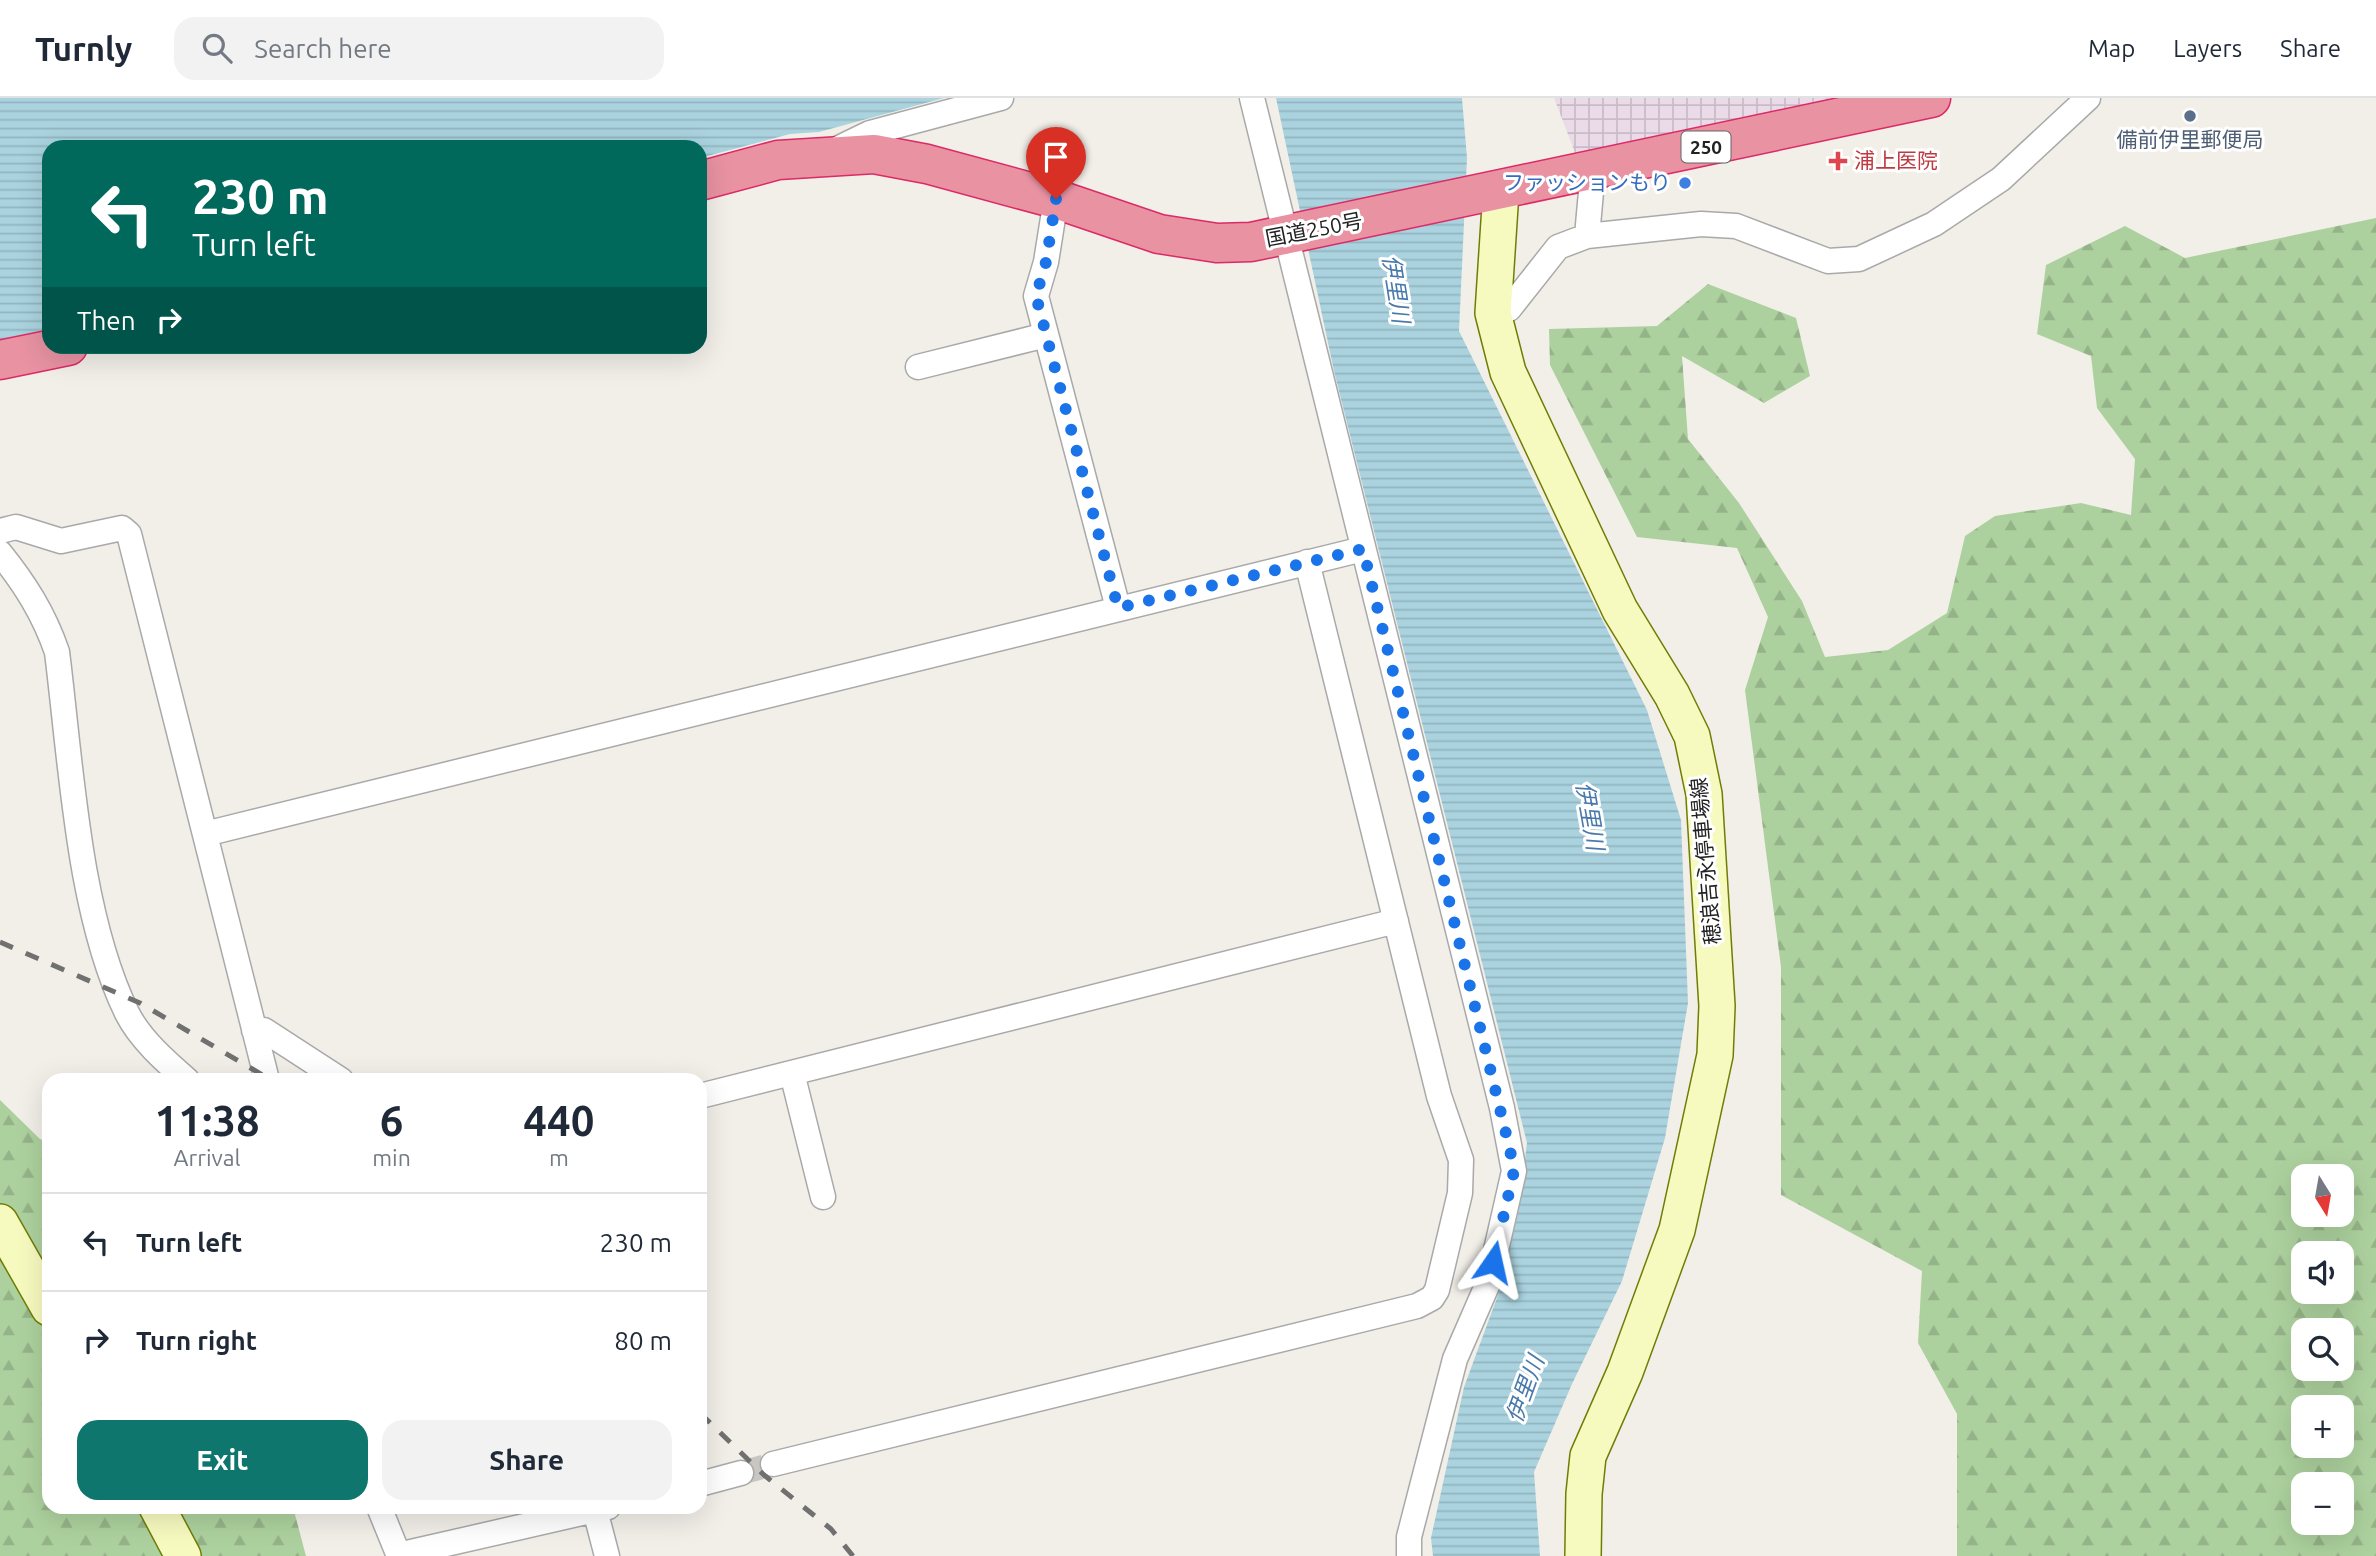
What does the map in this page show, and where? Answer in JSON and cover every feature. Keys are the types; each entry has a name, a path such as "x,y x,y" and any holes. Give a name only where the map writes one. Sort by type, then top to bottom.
{"highway":[{"name":"国道250号","path":"707,179 778,160 874,154 928,164 1056,199 1159,234 1217,243 1294,235 1931,98"},
{"path":"0,360 42,351"}],"main road":[{"name":"穂浪吉永停車場線","path":"1491,193 1493,313 1508,372 1620,610 1672,695 1692,736 1704,794 1717,1006 1715,1055 1677,1230 1625,1372 1588,1456 1583,1556"},
{"path":"0,1222 42,1296"},
{"path":"162,1514 183,1556"}],"street":[{"path":"826,155 870,133 1001,98"},
{"path":"1252,98 1294,235 1363,549 1502,1108 1514,1171 1489,1282 1455,1359 1409,1537 1409,1556"},
{"path":"1493,313 1509,309 1558,247 1587,236 1700,224 1736,226 1828,261 1859,259 1934,224 2001,179 2088,98"},
{"path":"1587,173 1591,192 1587,236"},
{"path":"1056,199 1046,262 1036,296 1118,608"},
{"path":"918,367 1046,335"},
{"path":"0,531 16,527 61,541 122,528 129,534 265,1073"},
{"path":"205,834 1363,549"},
{"path":"0,553 29,589 57,652 81,850 106,958 128,1014 161,1058 179,1073"},
{"path":"773,1464 1417,1306 1432,1298 1437,1290 1460,1193 1461,1160 1439,1096 1307,562"},
{"path":"707,1094 1396,921"},
{"path":"254,1030 264,1030 330,1073"},
{"path":"792,1073 823,1197"},
{"path":"707,1481 741,1473"},
{"path":"382,1514 399,1555 576,1514"},
{"path":"603,1514 607,1556"}],"shaded area":[{"path":"1554,98 1876,98 1577,158"}],"green space":[{"path":"2376,218 2376,1556 1957,1556 1957,1414 1918,1343 1922,1271 1781,1195 1781,967 1745,690 1768,617 1737,548 1637,537 1550,365 1549,329 1657,326 1708,284 1796,318 1810,376 1764,403 1682,356 1688,439 1739,503 1802,601 1825,657 1888,650 1947,613 1965,536 1995,516 2081,503 2131,515 2135,459 2097,408 2091,356 2037,334 2046,265 2125,226 2185,258"},
{"path":"0,1100 42,1140 42,1514 295,1514 306,1556 0,1556"}],"water":[{"path":"0,98 944,98 819,132 790,134 707,156 707,140 42,140 42,331 0,340"},
{"name":"伊里川","path":"1276,98 1462,98 1467,158 1459,331 1647,710 1681,820 1688,1003 1665,1138 1622,1281 1572,1384 1534,1472 1540,1556 1433,1556 1431,1538 1464,1387 1498,1295 1518,1214 1527,1143 1334,371"}],"tunnel":[{"path":"741,1473 773,1464"}],"railway":[{"path":"0,942 140,1003 259,1073"},
{"path":"707,1420 764,1475 831,1529 853,1556"}],"place":[{"name":"備前伊里郵便局","path":"2190,116"},
{"name":"浦上医院","path":"1838,161"},
{"name":"ファッションもり","path":"1685,183"}],"route":[{"path":"1056,199 1046,262 1036,296 1118,608 1363,549 1502,1108 1514,1171 1493,1262"}]}
